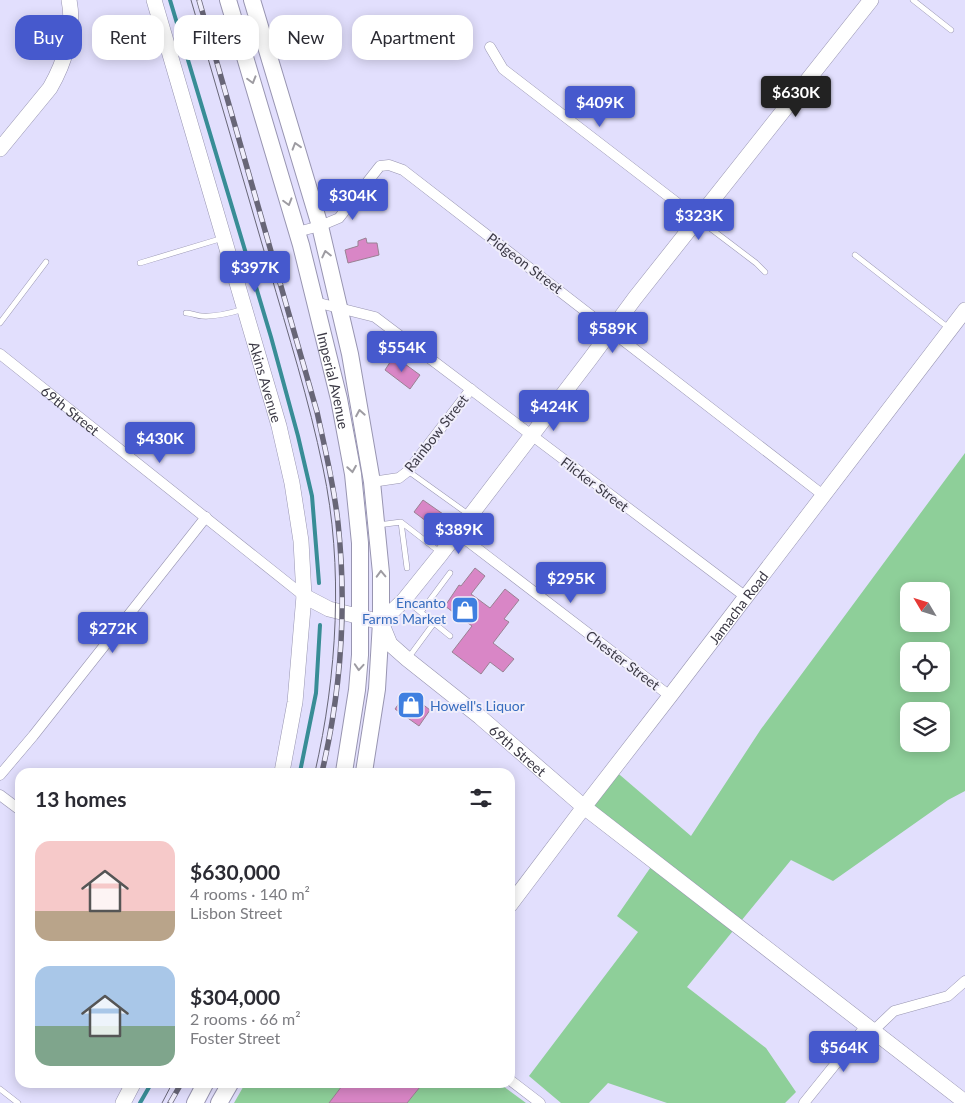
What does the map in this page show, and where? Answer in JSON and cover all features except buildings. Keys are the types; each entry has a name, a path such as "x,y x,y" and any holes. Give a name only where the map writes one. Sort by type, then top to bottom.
{"main road":[{"name":"Imperial Avenue","path":"228,0 297,232 339,399 353,474 360,543 358,690 345,768"},
{"name":"Imperial Avenue","path":"252,0 320,226 350,354 372,482 381,574 381,622 377,689 367,768"},
{"path":"195,1103 203,1088"},
{"path":"219,1103 227,1088"}],"street":[{"name":"Akins Avenue","path":"154,0 279,426 292,483 301,541 304,596 296,702 283,768"},
{"path":"381,622 404,599 441,554 635,298 871,0"},
{"path":"0,149 50,88 56,77 68,41 72,1"},
{"path":"490,47 503,69 698,219"},
{"name":"Pidgeon Street","path":"320,226 339,218 380,166 389,164 403,170 823,494"},
{"path":"297,232 320,226"},
{"name":"Flicker Street","path":"315,302 374,317 746,597"},
{"name":"Jamacha Road","path":"515,898 965,310"},
{"name":"69th Street","path":"0,354 206,516 304,596 329,609 381,622 390,644 480,717 584,807 965,1102"},
{"name":"Rainbow Street","path":"372,482 399,478 408,471 471,389"},
{"path":"0,775 33,736 206,516"},
{"name":"Chester Street","path":"457,533 670,696"},
{"path":"0,794 15,806"},
{"path":"804,1103 869,1029 894,1011 948,996 965,981"},
{"path":"515,1084 540,1103"},
{"path":"122,1103 131,1088"}],"lane":[{"path":"913,0 951,30"},
{"path":"698,219 756,262 766,272"},
{"path":"140,263 224,238"},
{"path":"855,255 950,329"},
{"path":"0,323 46,262"},
{"path":"186,313 193,313 201,317 244,309"},
{"path":"374,338 383,360 401,337"},
{"path":"408,471 470,516"},
{"path":"401,522 407,568"},
{"path":"377,525 401,522 441,554"},
{"path":"421,612 450,573"},
{"path":"404,599 450,636"},
{"path":"407,659 434,623"},
{"path":"0,1089 18,1103"}],"green space":[{"path":"965,453 965,791 948,800 833,881 791,860 687,987 766,1048 796,1092 785,1103 667,1103 608,1083 589,1103 561,1103 529,1076 638,932 617,916 657,858 584,807 613,769 691,836 761,729"},
{"path":"243,1088 506,1088 526,1103 234,1103"}],"waterway":[{"path":"170,0 271,337 298,436 312,496 319,583"},
{"path":"301,768 316,693 320,625"},
{"path":"140,1103 149,1088"}],"tram line":[{"path":"191,0 305,392 330,505 334,543 335,582 333,659 323,735 316,768"},
{"path":"162,1103 170,1088"}],"railway":[{"path":"199,0 317,412 334,495 341,554 341,648 334,711 323,768"},
{"path":"170,1103 179,1088"}],"place":[{"name":"Encanto Farms Market","path":"465,610"},
{"name":"Howell's Liquor","path":"411,705"}]}
